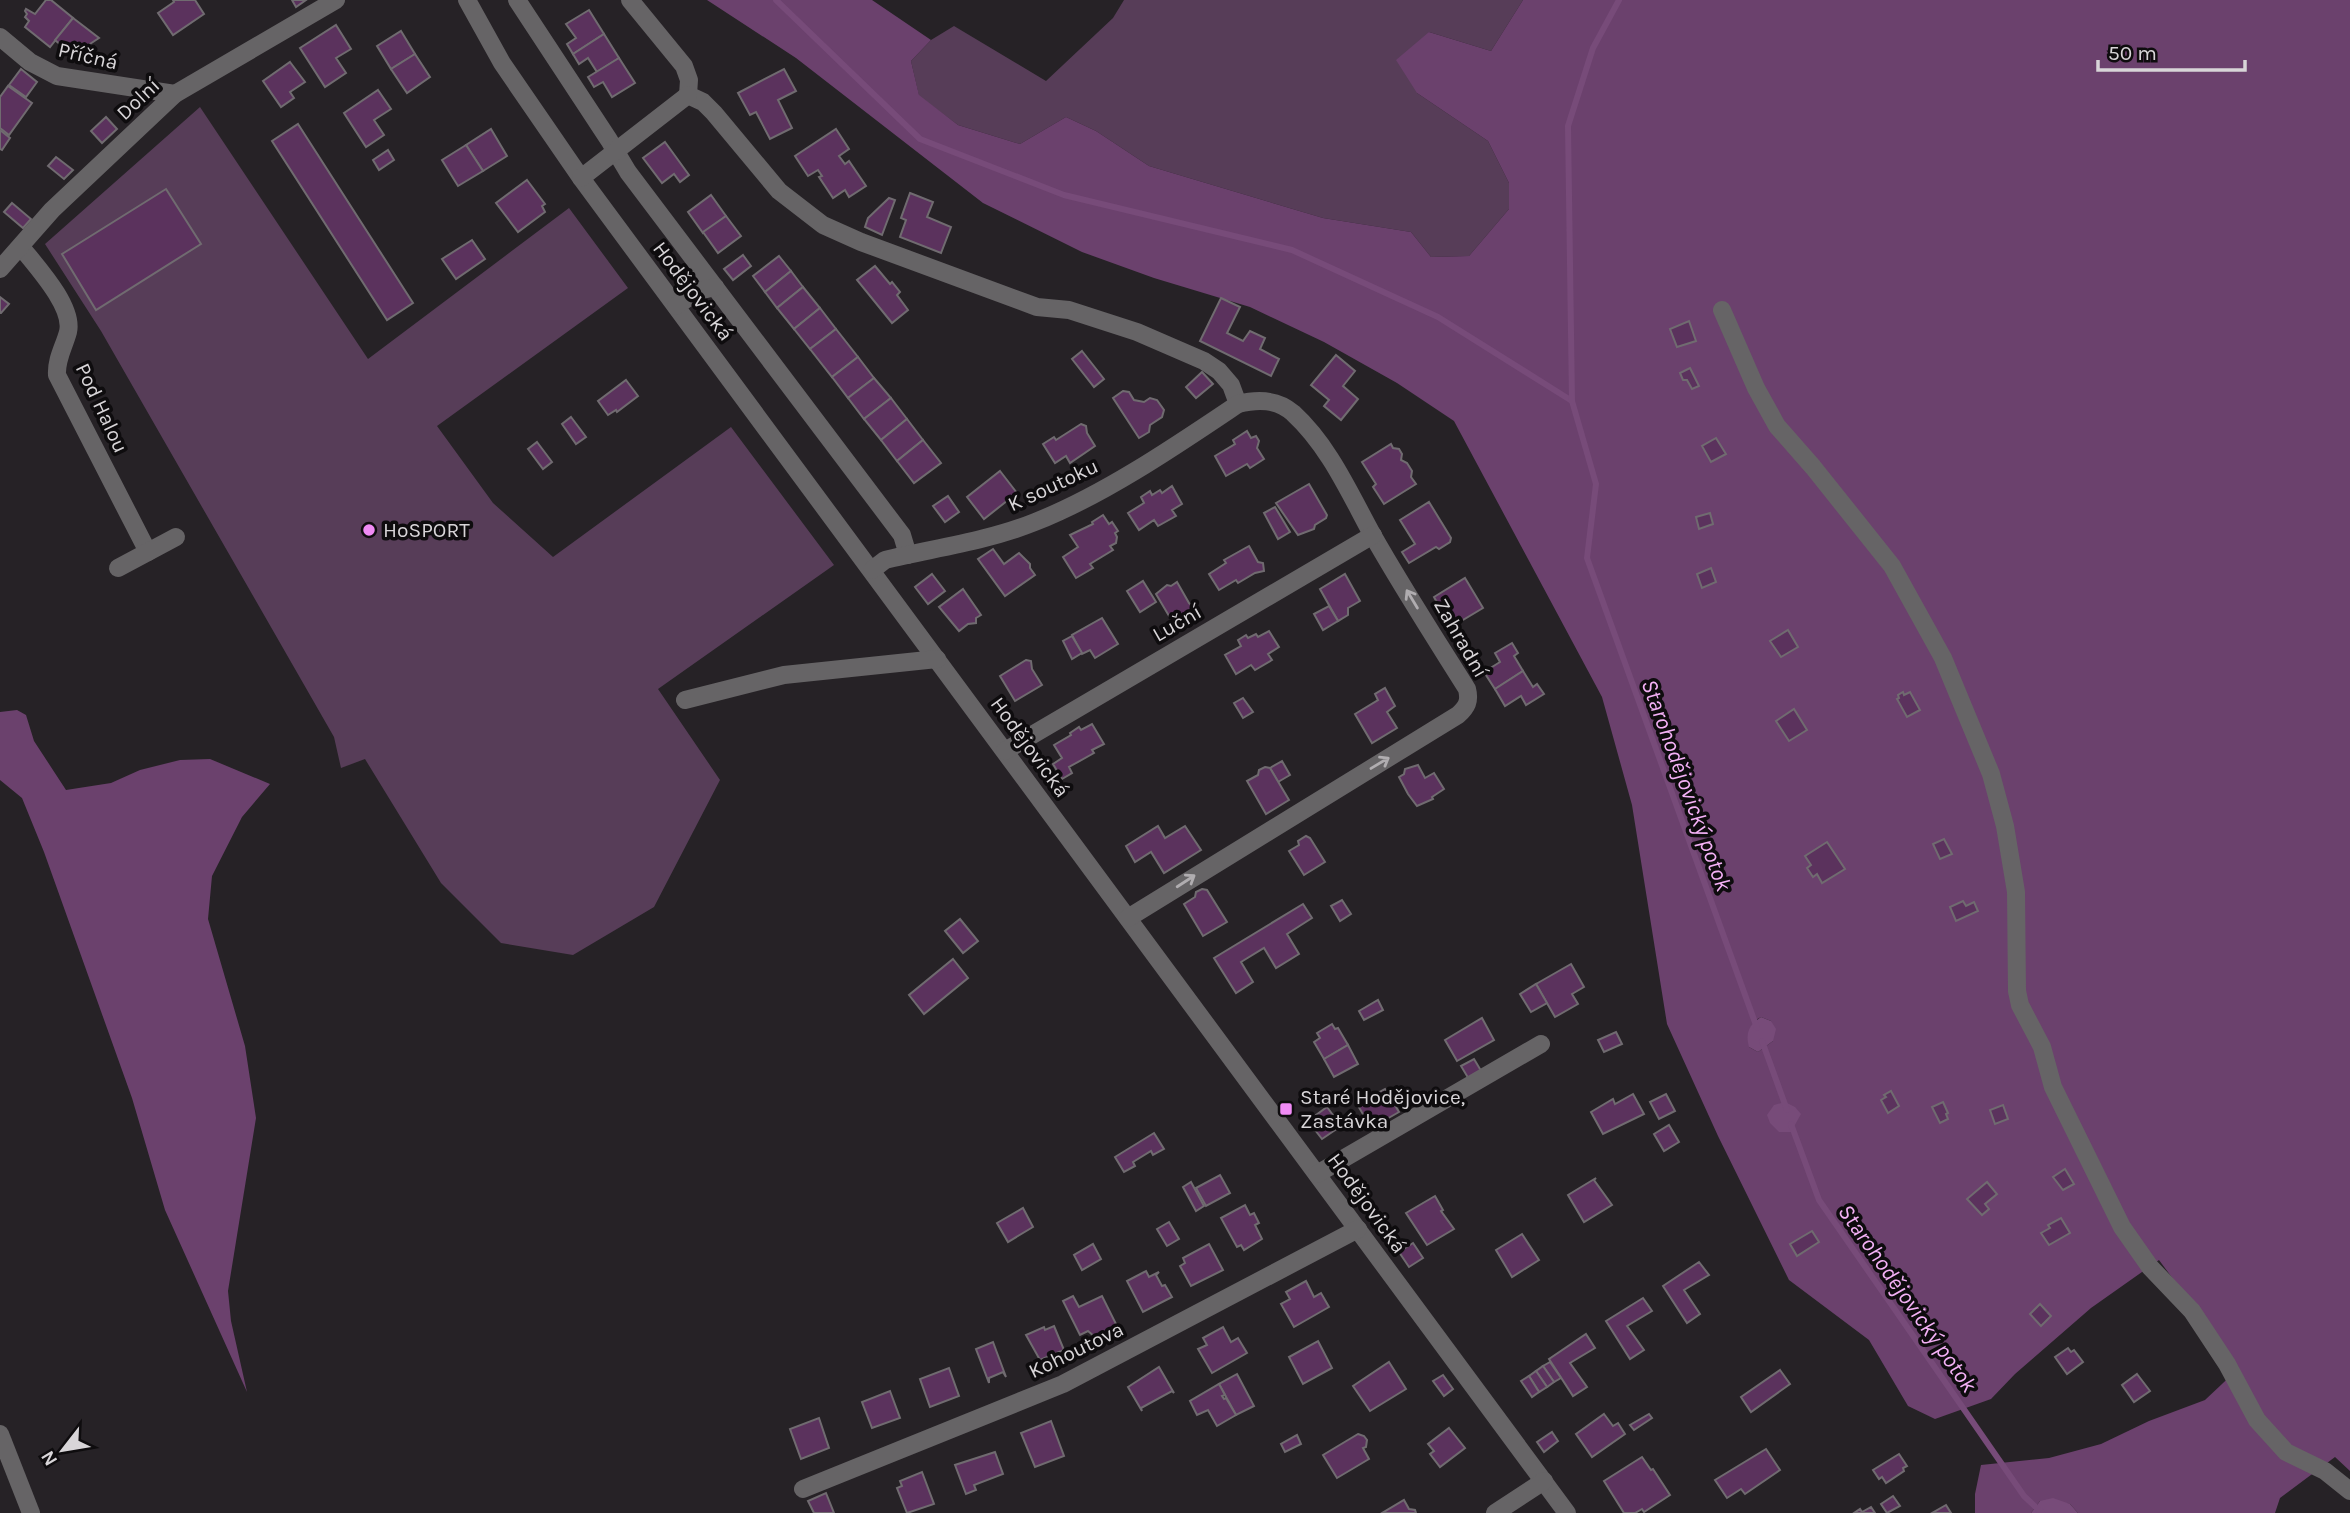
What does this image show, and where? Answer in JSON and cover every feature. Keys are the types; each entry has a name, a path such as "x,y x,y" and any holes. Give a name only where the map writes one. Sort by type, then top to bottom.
{"street":[{"name":"Dolní","path":"0,269 52,210 175,94 336,0"},
{"path":"517,0 628,172 902,535 908,555"},
{"path":"581,178 688,95 689,80 684,66 630,0"},
{"name":"Hodějovická","path":"466,1 502,63 581,178 1567,1513"},
{"name":"Příčná","path":"0,37 30,62 57,76 175,94"},
{"path":"688,95 703,102 714,113 779,191 823,225 861,242 1037,307 1069,310 1137,332 1204,361 1219,371 1231,385 1238,404"},
{"name":"Pod Halou","path":"22,247 67,313 69,331 57,366 57,375 148,552"},
{"path":"676,306 698,290 715,287"},
{"path":"1722,310 1756,388 1777,426 1892,566 1942,658 1991,774 2005,826 2015,892 2017,991 2020,1005 2042,1047 2053,1087 2122,1227 2150,1267 2192,1311 2227,1364 2257,1420 2286,1452 2325,1471 2350,1491"},
{"name":"Zahradní","path":"1128,918 1465,709 1469,698 1467,690 1373,535 1348,486 1318,442 1293,413 1269,401 1253,400 1238,404"},
{"name":"K soutoku","path":"872,570 885,561 985,537 1046,517 1126,475 1238,404"},
{"name":"Luční","path":"1005,751 1373,535"},
{"path":"118,568 176,537"},
{"path":"685,700 784,675 936,659"},
{"path":"1317,1174 1541,1044"},
{"name":"Kohoutova","path":"803,1489 1063,1384 1358,1229"},
{"path":"0,1434 31,1513"},
{"path":"1495,1513 1544,1481"}],"shaded area":[{"path":"707,0 872,0 931,40 911,61 919,95 958,125 1020,144 1066,117 1096,131 1149,166 1323,218 1411,232 1431,257 1469,256 1509,209 1509,183 1488,141 1417,93 1396,60 1429,32 1491,51 1523,0 2350,0 2350,1471 2335,1457 2280,1498 2275,1513 2078,1513 2070,1504 2040,1501 2031,1513 1975,1513 1975,1494 1981,1465 2049,1458 2101,1444 2149,1421 2205,1400 2239,1368 2159,1260 2091,1308 2015,1374 1991,1399 1935,1419 1908,1406 1869,1340 1789,1280 1718,1136 1667,1024 1632,805 1602,697 1454,421 1397,383 1324,342 1250,307 1154,278 1082,252 983,203 796,58","holes":["1761,1017 1771,1021 1773,1041 1758,1052 1749,1047 1754,1021"]},
{"path":"1124,0 1523,0 1491,51 1429,32 1417,93 1488,141 1509,183 1509,209 1469,256 1431,257 1411,232 1323,218 1149,166 1096,131 1066,117 1020,144 958,125 919,96 911,61 931,40 954,26 1046,81 1113,18"},
{"name":"HoSPORT","path":"200,107 368,359 569,208 628,288 437,426 493,503 553,557 731,427 834,565 658,689 720,780 654,907 573,955 501,943 441,883 365,759 341,768 334,737 101,331 45,244"},
{"path":"17,710 26,715 34,741 66,790 111,783 140,770 180,760 210,759 270,784 242,817 212,876 208,919 245,1046 256,1118 228,1291 231,1321 247,1392 165,1210 132,1098 44,852 22,798 0,780 0,712"},
{"path":"1761,1017 1771,1021 1776,1029 1773,1041 1758,1052 1749,1047 1748,1033"},
{"path":"1785,1102 1801,1114 1791,1132 1779,1132 1770,1123 1767,1115 1774,1105"},
{"path":"2053,1498 2070,1504 2078,1513 2031,1513 2040,1501"}],"building":[{"path":"46,0 51,0 73,18 50,47 25,27 29,21 25,17 26,9 35,14"},
{"path":"173,0 195,0 204,14 173,35 158,13 174,2"},
{"path":"292,0 306,0 296,7"},
{"path":"589,10 604,34 573,54 567,44 576,38 566,24"},
{"path":"73,18 99,38 73,55 55,40"},
{"path":"336,25 351,49 336,58 346,73 325,87 300,48"},
{"path":"401,31 415,54 391,69 377,46"},
{"path":"604,34 619,58 597,72 588,58 579,64 573,54"},
{"path":"415,54 430,77 407,93 391,69"},
{"path":"619,58 635,83 612,97 603,82 594,87 588,77"},
{"path":"290,62 305,82 290,92 294,98 281,107 263,81"},
{"path":"21,69 37,82 26,97 9,85"},
{"path":"784,69 796,91 778,100 792,128 770,139 756,112 750,115 738,93"},
{"path":"8,86 32,103 9,135 0,128 0,97"},
{"path":"378,90 391,109 374,120 384,135 366,147 344,113"},
{"path":"106,117 117,129 102,143 91,131"},
{"path":"298,124 413,303 387,320 272,141"},
{"path":"491,129 507,156 483,171 466,145"},
{"path":"836,129 849,149 839,156 845,164 849,161 866,186 849,197 845,190 833,198 819,177 822,176 818,170 808,176 795,156"},
{"path":"0,130 10,138 2,150 0,149"},
{"path":"665,142 689,175 680,182 674,174 662,183 643,158"},
{"path":"466,145 483,171 458,186 442,160"},
{"path":"388,150 394,160 379,170 373,160"},
{"path":"56,157 73,170 64,179 48,166"},
{"path":"527,180 545,204 542,206 545,212 518,232 496,203"},
{"path":"166,189 201,244 96,310 62,254"},
{"path":"910,193 933,202 927,217 951,227 941,253 900,237 906,220 901,218"},
{"path":"711,195 726,216 703,233 688,212"},
{"path":"889,198 895,200 882,235 865,227 868,218"},
{"path":"12,203 31,219 23,228 4,212"},
{"path":"726,216 741,236 718,253 703,232"},
{"path":"472,240 485,259 456,279 442,259"},
{"path":"743,255 751,266 733,280 724,269"},
{"path":"779,256 791,271 765,292 753,276"},
{"path":"875,266 900,292 897,295 908,310 892,323 857,280"},
{"path":"791,271 803,287 777,308 765,292"},
{"path":"803,287 820,308 794,329 777,308"},
{"path":"0,297 9,304 1,313 0,313"},
{"path":"1221,298 1240,307 1227,333 1243,341 1250,331 1265,338 1260,349 1279,359 1271,376 1200,341"},
{"path":"820,308 836,329 810,349 794,329"},
{"path":"1689,321 1696,341 1677,347 1670,329"},
{"path":"836,329 858,357 832,377 810,349"},
{"path":"1082,351 1104,379 1094,387 1072,359"},
{"path":"1336,355 1355,371 1343,386 1358,399 1341,420 1324,406 1329,400 1311,385"},
{"path":"858,357 874,378 848,398 832,377"},
{"path":"1690,368 1699,386 1692,389 1680,373"},
{"path":"1202,372 1213,384 1196,398 1186,387"},
{"path":"874,378 891,398 864,419 848,398"},
{"path":"626,380 638,396 617,412 616,410 608,415 598,401"},
{"path":"1123,391 1129,392 1134,400 1157,400 1164,410 1162,417 1150,425 1149,432 1139,438 1113,398"},
{"path":"891,398 907,419 881,440 864,419"},
{"path":"571,417 586,437 576,444 562,424"},
{"path":"907,419 923,440 897,461 881,440"},
{"path":"1081,424 1086,426 1095,446 1070,463 1066,456 1055,463 1043,444 1054,437 1056,440"},
{"path":"1247,431 1251,438 1256,436 1259,441 1257,448 1264,459 1250,468 1247,464 1226,476 1215,456 1235,444 1233,440"},
{"path":"1716,438 1726,454 1711,462 1702,446"},
{"path":"923,440 941,463 914,483 897,461"},
{"path":"537,442 552,462 543,469 528,449"},
{"path":"1391,444 1393,448 1399,449 1401,460 1407,463 1412,471 1411,477 1416,484 1384,504 1373,487 1376,484 1362,462"},
{"path":"1000,471 1017,493 984,519 967,497"},
{"path":"1309,484 1327,515 1314,529 1298,535 1276,503"},
{"path":"1172,486 1182,504 1172,510 1176,516 1158,526 1154,520 1139,530 1128,513 1144,503 1141,497 1150,491 1152,495 1160,490 1162,493"},
{"path":"948,496 959,512 945,522 933,506"},
{"path":"1429,502 1451,538 1450,542 1409,563 1402,552 1415,544 1400,520"},
{"path":"1275,507 1290,532 1278,539 1264,513"},
{"path":"1710,513 1713,524 1699,529 1696,517"},
{"path":"1103,515 1118,531 1115,533 1116,543 1110,546 1113,550 1090,564 1093,568 1076,578 1063,557 1078,547 1070,535 1093,524 1092,522"},
{"path":"1249,546 1258,562 1263,563 1264,571 1238,583 1236,580 1219,590 1209,574 1226,563 1224,560"},
{"path":"993,549 1004,564 1019,553 1030,564 1035,575 1005,596 978,559"},
{"path":"1711,568 1716,582 1702,588 1697,574"},
{"path":"932,574 945,591 928,604 915,587"},
{"path":"1345,574 1360,601 1348,608 1348,615 1338,621 1320,589"},
{"path":"1465,578 1483,608 1451,627 1434,597"},
{"path":"1143,581 1156,602 1140,612 1127,591"},
{"path":"1177,582 1195,608 1191,613 1172,621 1156,594 1167,585 1171,586"},
{"path":"963,589 981,615 976,618 976,623 968,624 959,631 939,607"},
{"path":"1329,606 1338,621 1323,630 1314,614"},
{"path":"1102,618 1118,644 1095,658 1090,650 1082,654 1072,635"},
{"path":"1788,630 1798,647 1781,657 1770,641"},
{"path":"1269,631 1279,647 1268,654 1272,660 1255,670 1251,665 1236,674 1225,655 1241,646 1238,640 1246,635 1248,638 1256,634 1258,637"},
{"path":"1072,636 1082,653 1072,659 1063,641"},
{"path":"1512,643 1518,653 1514,656 1523,671 1495,689 1484,672 1500,662 1495,653"},
{"path":"1026,660 1031,661 1032,669 1042,685 1015,701 1000,676"},
{"path":"1523,671 1533,687 1537,684 1544,694 1526,705 1521,696 1505,706 1495,689"},
{"path":"1385,688 1395,706 1387,712 1397,728 1372,743 1355,714 1378,700 1375,694"},
{"path":"1903,692 1904,695 1910,692 1920,710 1907,717 1897,699"},
{"path":"1243,698 1253,712 1243,718 1234,703"},
{"path":"1794,709 1807,730 1789,741 1776,721"},
{"path":"1092,724 1104,744 1069,767 1072,773 1062,779 1053,764 1062,758 1054,745 1079,727 1081,730"},
{"path":"1282,761 1290,775 1278,782 1270,768"},
{"path":"1418,765 1425,778 1434,773 1444,789 1432,797 1433,799 1417,806 1399,777 1404,774 1405,769"},
{"path":"1265,767 1270,768 1289,800 1266,814 1247,781"},
{"path":"1158,826 1165,838 1185,826 1201,850 1164,873 1151,852 1135,862 1126,846"},
{"path":"1306,836 1325,862 1304,875 1289,851 1299,845 1298,841"},
{"path":"1944,839 1952,854 1940,859 1933,844"},
{"path":"1827,842 1845,869 1822,883 1817,874 1813,877 1807,868 1811,865 1805,856"},
{"path":"1202,889 1207,890 1227,922 1203,936 1184,904"},
{"path":"1342,900 1351,914 1340,921 1331,906"},
{"path":"1963,901 1966,906 1974,902 1978,911 1956,921 1950,907"},
{"path":"1303,904 1312,918 1287,934 1299,954 1276,968 1264,948 1241,962 1253,982 1236,993 1214,958"},
{"path":"960,919 978,941 963,953 945,931"},
{"path":"953,959 968,978 924,1014 909,995"},
{"path":"1571,964 1584,987 1572,994 1578,1004 1555,1017 1536,984"},
{"path":"1536,984 1547,1003 1531,1012 1520,994"},
{"path":"1378,1000 1383,1010 1364,1020 1359,1011"},
{"path":"1482,1018 1494,1040 1457,1061 1445,1040"},
{"path":"1332,1024 1335,1029 1338,1028 1348,1045 1324,1059 1314,1042 1320,1038 1317,1033"},
{"path":"1616,1032 1622,1044 1604,1052 1598,1040"},
{"path":"1348,1045 1358,1064 1334,1077 1324,1059"},
{"path":"1474,1059 1483,1074 1470,1081 1461,1066"},
{"path":"1385,1089 1399,1112 1371,1128 1357,1104"},
{"path":"1891,1091 1899,1106 1888,1113 1881,1100"},
{"path":"1633,1094 1644,1114 1603,1134 1591,1112 1613,1099 1615,1104"},
{"path":"1666,1094 1675,1111 1659,1119 1650,1102"},
{"path":"1943,1102 1948,1119 1940,1123 1932,1107"},
{"path":"2003,1105 2008,1119 1995,1124 1990,1110"},
{"path":"1327,1107 1341,1126 1322,1139 1308,1121"},
{"path":"1669,1125 1679,1142 1664,1151 1654,1134"},
{"path":"1154,1133 1164,1149 1153,1155 1151,1151 1133,1162 1135,1166 1124,1172 1115,1157"},
{"path":"2065,1169 2074,1184 2063,1190 2053,1177"},
{"path":"1220,1175 1230,1193 1206,1206 1196,1188"},
{"path":"1596,1178 1594,1180 1612,1205 1584,1222 1568,1195"},
{"path":"1191,1182 1204,1206 1196,1211 1183,1187"},
{"path":"1987,1182 1997,1194 1985,1204 1989,1209 1982,1215 1967,1199"},
{"path":"1435,1196 1443,1210 1441,1211 1454,1229 1427,1245 1406,1213"},
{"path":"1245,1205 1250,1215 1254,1213 1259,1223 1255,1225 1262,1239 1244,1250 1241,1245 1237,1247 1221,1218"},
{"path":"1023,1208 1033,1227 1008,1242 997,1223"},
{"path":"2061,1218 2070,1233 2049,1245 2041,1233 2050,1228 2048,1225"},
{"path":"1169,1222 1179,1239 1167,1246 1157,1229"},
{"path":"1812,1231 1819,1242 1797,1256 1790,1244"},
{"path":"1522,1234 1539,1260 1512,1277 1496,1250"},
{"path":"1413,1243 1423,1258 1409,1267 1399,1252"},
{"path":"1093,1244 1101,1259 1082,1270 1074,1255"},
{"path":"1209,1244 1223,1270 1191,1286 1180,1266 1185,1263 1183,1258"},
{"path":"1699,1262 1709,1275 1684,1290 1700,1314 1687,1323 1663,1286"},
{"path":"1146,1271 1149,1277 1159,1272 1156,1275 1172,1297 1143,1312 1127,1281"},
{"path":"1306,1281 1314,1297 1321,1293 1329,1307 1294,1327 1281,1304 1290,1299 1286,1292"},
{"path":"1073,1296 1079,1307 1102,1296 1117,1326 1095,1337 1088,1331 1080,1335 1063,1301"},
{"path":"1643,1298 1652,1311 1627,1326 1644,1350 1630,1359 1606,1321"},
{"path":"2040,1304 2051,1316 2041,1326 2030,1314"},
{"path":"1054,1326 1064,1350 1040,1360 1026,1335 1044,1327 1045,1330"},
{"path":"1223,1327 1231,1342 1238,1338 1247,1353 1212,1373 1198,1349 1207,1345 1203,1338"},
{"path":"1586,1334 1595,1348 1570,1363 1587,1387 1573,1396 1549,1359"},
{"path":"1318,1341 1332,1368 1303,1384 1289,1357"},
{"path":"993,1342 1006,1377 1003,1372 989,1378 989,1383 976,1349"},
{"path":"2068,1348 2071,1352 2074,1350 2083,1362 2067,1374 2055,1357"},
{"path":"1389,1362 1406,1389 1370,1411 1353,1386"},
{"path":"1550,1362 1561,1378 1554,1382 1543,1366"},
{"path":"1543,1366 1554,1382 1547,1387 1536,1371"},
{"path":"1159,1367 1174,1393 1172,1391 1141,1408 1142,1411 1128,1387"},
{"path":"949,1368 959,1396 930,1407 920,1379"},
{"path":"1780,1370 1790,1384 1751,1412 1741,1397"},
{"path":"1536,1371 1547,1387 1539,1392 1529,1376"},
{"path":"1237,1374 1254,1406 1236,1415 1219,1384"},
{"path":"2137,1374 2150,1391 2134,1402 2122,1385"},
{"path":"1443,1375 1453,1389 1444,1396 1433,1381"},
{"path":"1529,1376 1539,1392 1532,1397 1521,1381"},
{"path":"1219,1384 1225,1395 1222,1396 1236,1415 1217,1426 1208,1410 1197,1415 1190,1401"},
{"path":"890,1391 900,1418 872,1428 862,1402"},
{"path":"1604,1414 1613,1426 1618,1423 1625,1434 1592,1457 1576,1434"},
{"path":"1649,1414 1652,1418 1634,1430 1630,1425"},
{"path":"819,1418 829,1448 801,1459 790,1429"},
{"path":"1051,1421 1064,1456 1035,1467 1021,1433"},
{"path":"1449,1428 1465,1448 1440,1467 1430,1454 1434,1451 1428,1444"},
{"path":"1552,1432 1558,1441 1544,1452 1537,1442"},
{"path":"1358,1434 1367,1440 1366,1447 1363,1448 1369,1459 1337,1478 1323,1455"},
{"path":"1297,1435 1301,1444 1285,1452 1281,1444"},
{"path":"1766,1449 1780,1470 1745,1494 1741,1489 1727,1498 1715,1480"},
{"path":"995,1452 1003,1474 974,1485 976,1490 966,1494 955,1465"},
{"path":"1899,1454 1907,1466 1903,1468 1904,1471 1886,1483 1882,1477 1879,1479 1873,1470"},
{"path":"1642,1457 1670,1495 1644,1512 1642,1509 1635,1513 1624,1513 1604,1481"},
{"path":"922,1472 934,1504 907,1513 897,1488 902,1486 900,1481"},
{"path":"826,1493 834,1513 814,1513 808,1501"},
{"path":"1893,1496 1900,1506 1887,1513 1881,1504"},
{"path":"1404,1500 1409,1509 1415,1510 1416,1513 1382,1513"},
{"path":"1946,1505 1951,1513 1932,1513"},
{"path":"1871,1507 1875,1513 1854,1513 1860,1509 1862,1512"}],"waterway":[{"path":"776,0 920,139 1064,195 1292,250 1438,317 1572,401"},
{"name":"Starohodějovický potok","path":"1619,0 1593,48 1568,126 1572,401 1596,484 1587,558 1757,1028"},
{"name":"Starohodějovický potok","path":"1762,1041 1787,1110"},
{"name":"Starohodějovický potok","path":"1791,1124 1819,1200 2024,1496 2042,1513"}],"place":[{"name":"HoSPORT","path":"369,530"},
{"name":"Staré Hodějovice, Zastávka","path":"1286,1109"}]}
